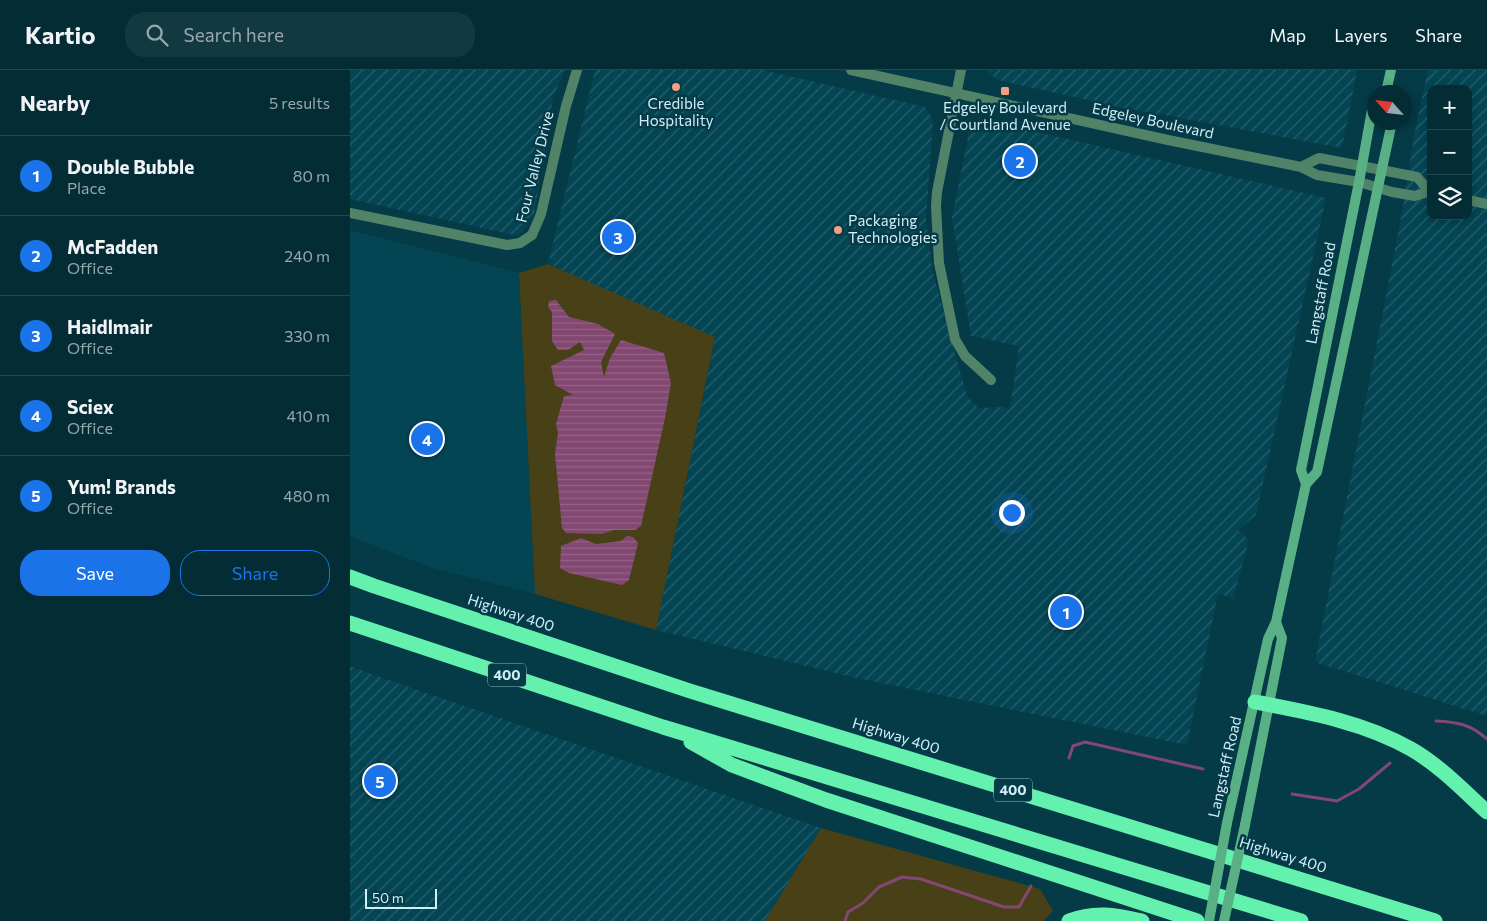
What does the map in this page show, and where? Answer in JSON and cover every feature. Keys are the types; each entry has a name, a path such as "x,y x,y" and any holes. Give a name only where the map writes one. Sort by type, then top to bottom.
{"highway":[{"name":"Highway 400","path":"350,576 690,691 1435,921"},
{"name":"400","path":"350,623 664,727 1301,921"},
{"path":"1262,704 1326,717 1394,740 1412,750 1438,769 1487,812"},
{"path":"664,727 732,765 826,800 1206,919"},
{"path":"1069,921 1094,914 1142,921"}],"main road":[{"path":"1388,85 1391,70"},
{"name":"Langstaff Road","path":"1206,919 1227,824 1282,638 1276,622 1306,484 1302,470 1368,130"},
{"name":"Langstaff Road","path":"1306,484 1317,472 1390,130"},
{"name":"Langstaff Road","path":"1224,921 1245,825 1262,704"}],"street":[{"name":"Four Valley Drive","path":"350,213 507,245 520,242 532,235 541,214 566,106 577,70"},
{"name":"Edgeley Boulevard","path":"851,70 1163,139 1301,167 1317,175 1359,182 1415,196 1427,193"},
{"path":"962,70 937,192 939,264 955,339 966,356 991,380"},
{"name":"Edgeley Boulevard","path":"1301,167 1319,158 1416,177 1427,189"},
{"path":"1472,201 1487,204"}],"shaded area":[{"path":"350,70 565,70 553,98 534,215 519,236 350,199"},
{"path":"595,70 762,70 925,107 933,120 926,220 933,273 967,396 978,408 1000,407 1010,409 1019,346 971,336 952,218 970,127 980,119 1326,198 1256,515 1238,530 1249,540 1233,599 1218,593 1187,745 861,679 656,630 715,338 548,264"},
{"path":"987,70 1357,70 1342,148 1120,107 997,80"},
{"path":"1428,70 1487,70 1487,716 1315,662 1402,213 1414,136"},
{"path":"350,230 519,273 535,594 432,568 350,536"},
{"path":"548,264 715,337 656,630 535,594 519,273"},
{"path":"556,300 569,317 598,324 615,334 601,362 604,377 610,358 621,340 664,353 671,383 641,526 635,530 614,530 602,534 566,533 562,528 555,454 558,433 556,424 564,396 573,395 555,385 551,366 584,350 580,342 568,350 558,350 552,341 552,312 548,307 549,301"},
{"path":"627,536 633,537 638,543 629,580 622,585 569,573 560,568 561,546 581,538 596,544 621,541"},
{"path":"350,666 821,828 765,921 350,920"},
{"path":"821,828 1040,889 1053,911 1044,921 765,921"}],"waterway":[{"path":"1436,721 1463,725 1475,730 1487,739"},
{"path":"1069,758 1073,746 1085,742 1203,769"},
{"path":"1292,794 1337,801 1359,789 1390,763"},
{"path":"845,921 848,912 863,903 879,887 902,877 921,879 1004,907 1019,907 1031,886"}],"place":[{"name":"Credible Hospitality","path":"676,87"},
{"name":"Edgeley Boulevard / Courtland Avenue","path":"1005,91"},
{"name":"McFadden","path":"1020,161"},
{"name":"Packaging Technologies","path":"838,230"},
{"name":"Haidlmair","path":"618,237"},
{"name":"Sciex","path":"427,439"},
{"name":"Double Bubble","path":"1066,612"},
{"name":"Yum! Brands","path":"380,781"}]}
